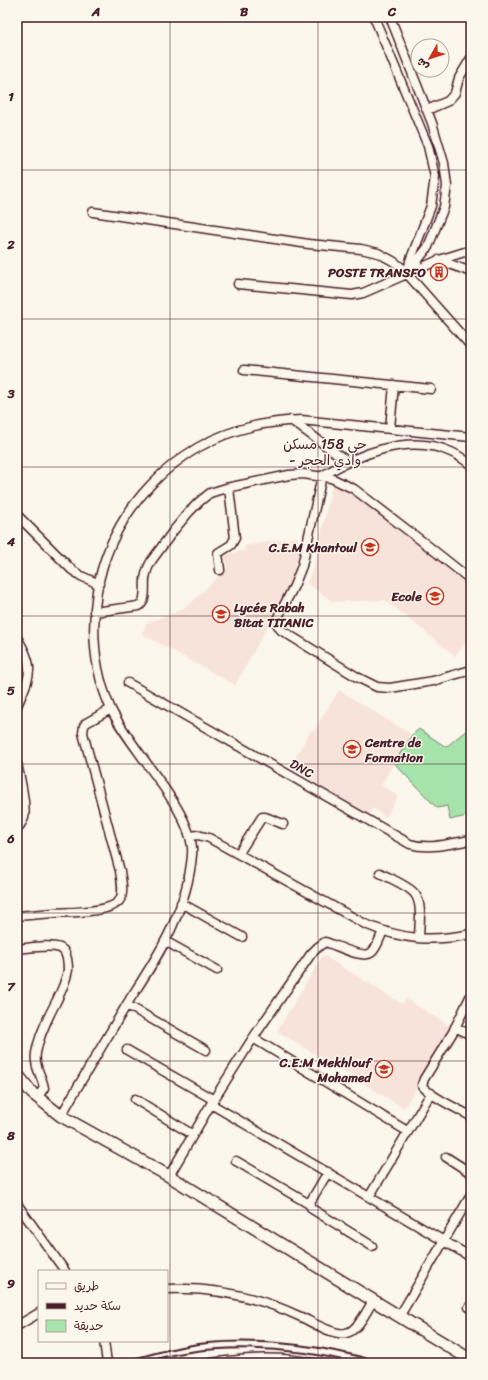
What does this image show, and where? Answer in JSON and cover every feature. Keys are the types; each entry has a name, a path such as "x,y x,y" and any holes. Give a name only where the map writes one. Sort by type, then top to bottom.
{"main road":[{"path":"17,1074 37,1098 61,1116 169,1176 471,1360"}],"street":[{"path":"374,17 428,146 435,177 431,206 410,261 407,274"},
{"path":"390,17 427,110 444,163 447,186 444,207 428,247 407,274"},
{"path":"427,110 444,104 456,93 459,78 471,58"},
{"path":"93,212 309,244 361,249 378,253 398,265 471,346"},
{"path":"238,284 352,295 363,293 439,260 471,250"},
{"path":"439,260 471,272"},
{"path":"244,370 431,389"},
{"path":"390,428 394,385"},
{"path":"291,420 348,462"},
{"path":"61,1116 173,926 181,904 192,854 191,836 181,815 111,709 96,663 94,644 94,612 99,584 105,558 113,538 125,516 142,494 162,474 189,453 228,434 252,426 291,420 390,428 471,437"},
{"path":"471,465 451,452 441,448 418,445 402,445 384,448 363,455 322,476 302,566 294,586 278,617 277,624 279,627 357,678 376,688 390,688 433,681 471,670"},
{"path":"94,612 115,610 139,606 142,604 144,600 145,578 149,565 174,530 200,501 214,491 289,475 303,474 322,476 345,484 361,494 471,580"},
{"path":"220,570 218,553 231,545 235,538 229,488"},
{"path":"17,516 72,570 99,584"},
{"path":"17,638 29,662 30,669 28,681 17,706"},
{"name":"DNC","path":"128,683 410,844 420,847 428,847 471,840"},
{"path":"17,916 95,910 112,906 118,902 121,897 120,871 83,733 86,723 111,709"},
{"path":"17,764 25,808 22,823 17,829"},
{"path":"239,853 261,818 265,817 283,824"},
{"path":"191,836 204,836 239,853 365,924 394,935 431,939 471,934"},
{"path":"380,873 415,894 419,907 419,938"},
{"path":"181,904 242,937"},
{"path":"169,1176 253,1038 311,954 325,942 358,953 369,954 373,952 383,931"},
{"path":"165,941 217,970"},
{"path":"17,949 43,947 59,948 65,953 67,962 68,970 64,984 38,1045 36,1067 44,1088 37,1098"},
{"path":"471,995 455,1027 422,1082 423,1087 431,1093 471,1116"},
{"path":"127,1005 206,1050"},
{"path":"455,1027 471,1035"},
{"path":"253,1038 407,1131"},
{"path":"127,1050 471,1257"},
{"path":"369,1196 431,1093"},
{"path":"135,1099 193,1135"},
{"path":"446,1157 471,1172"},
{"path":"236,1161 308,1204 312,1210 372,1246"},
{"path":"308,1204 328,1172"},
{"path":"399,1317 471,1195"},
{"path":"17,1204 64,1270"},
{"path":"168,1289 207,1290 248,1297 289,1311 328,1330 344,1334 354,1330 373,1301"},
{"path":"17,1326 38,1315"},
{"path":"104,1342 107,1363"},
{"path":"209,1363 265,1358 301,1360 313,1363"}],"shaded area":[{"name":"C.E.M Khantoul","path":"332,486 336,486 353,494 410,537 471,587 471,636 455,656 385,600 333,602 307,583 314,566"},
{"name":"Lycée Rabah Bitat TITANIC","path":"298,537 298,571 235,685 142,634 147,623 181,610 191,603 227,568 225,554 245,551 244,546"},
{"name":"Centre de Formation","path":"339,690 412,735 381,785 398,796 386,817 372,808 368,815 290,767 311,730 314,731"},
{"name":"C.E.M Mekhlouf Mohamed","path":"323,955 402,1004 406,999 453,1028 404,1108 277,1031"}],"green space":[{"path":"471,728 471,815 450,820 447,806 437,808 394,763 412,735 419,729 446,747"}],"railway":[{"path":"119,1363 185,1346 229,1342 274,1343 318,1348 362,1357 382,1363"},
{"path":"143,1363 195,1351 249,1348 303,1353 356,1363"}],"place":[{"name":"POSTE TRANSFO","path":"439,272"},
{"name":"C.E.M Khantoul","path":"370,547"},
{"name":"Ecole","path":"435,596"},
{"name":"Lycée Rabah Bitat TITANIC","path":"221,614"},
{"name":"Centre de Formation","path":"352,749"},
{"name":"C.E.M Mekhlouf Mohamed","path":"384,1069"}],"district":[{"name":"حي 158 مسكن - وادي الحجر","path":"325,452"}]}
